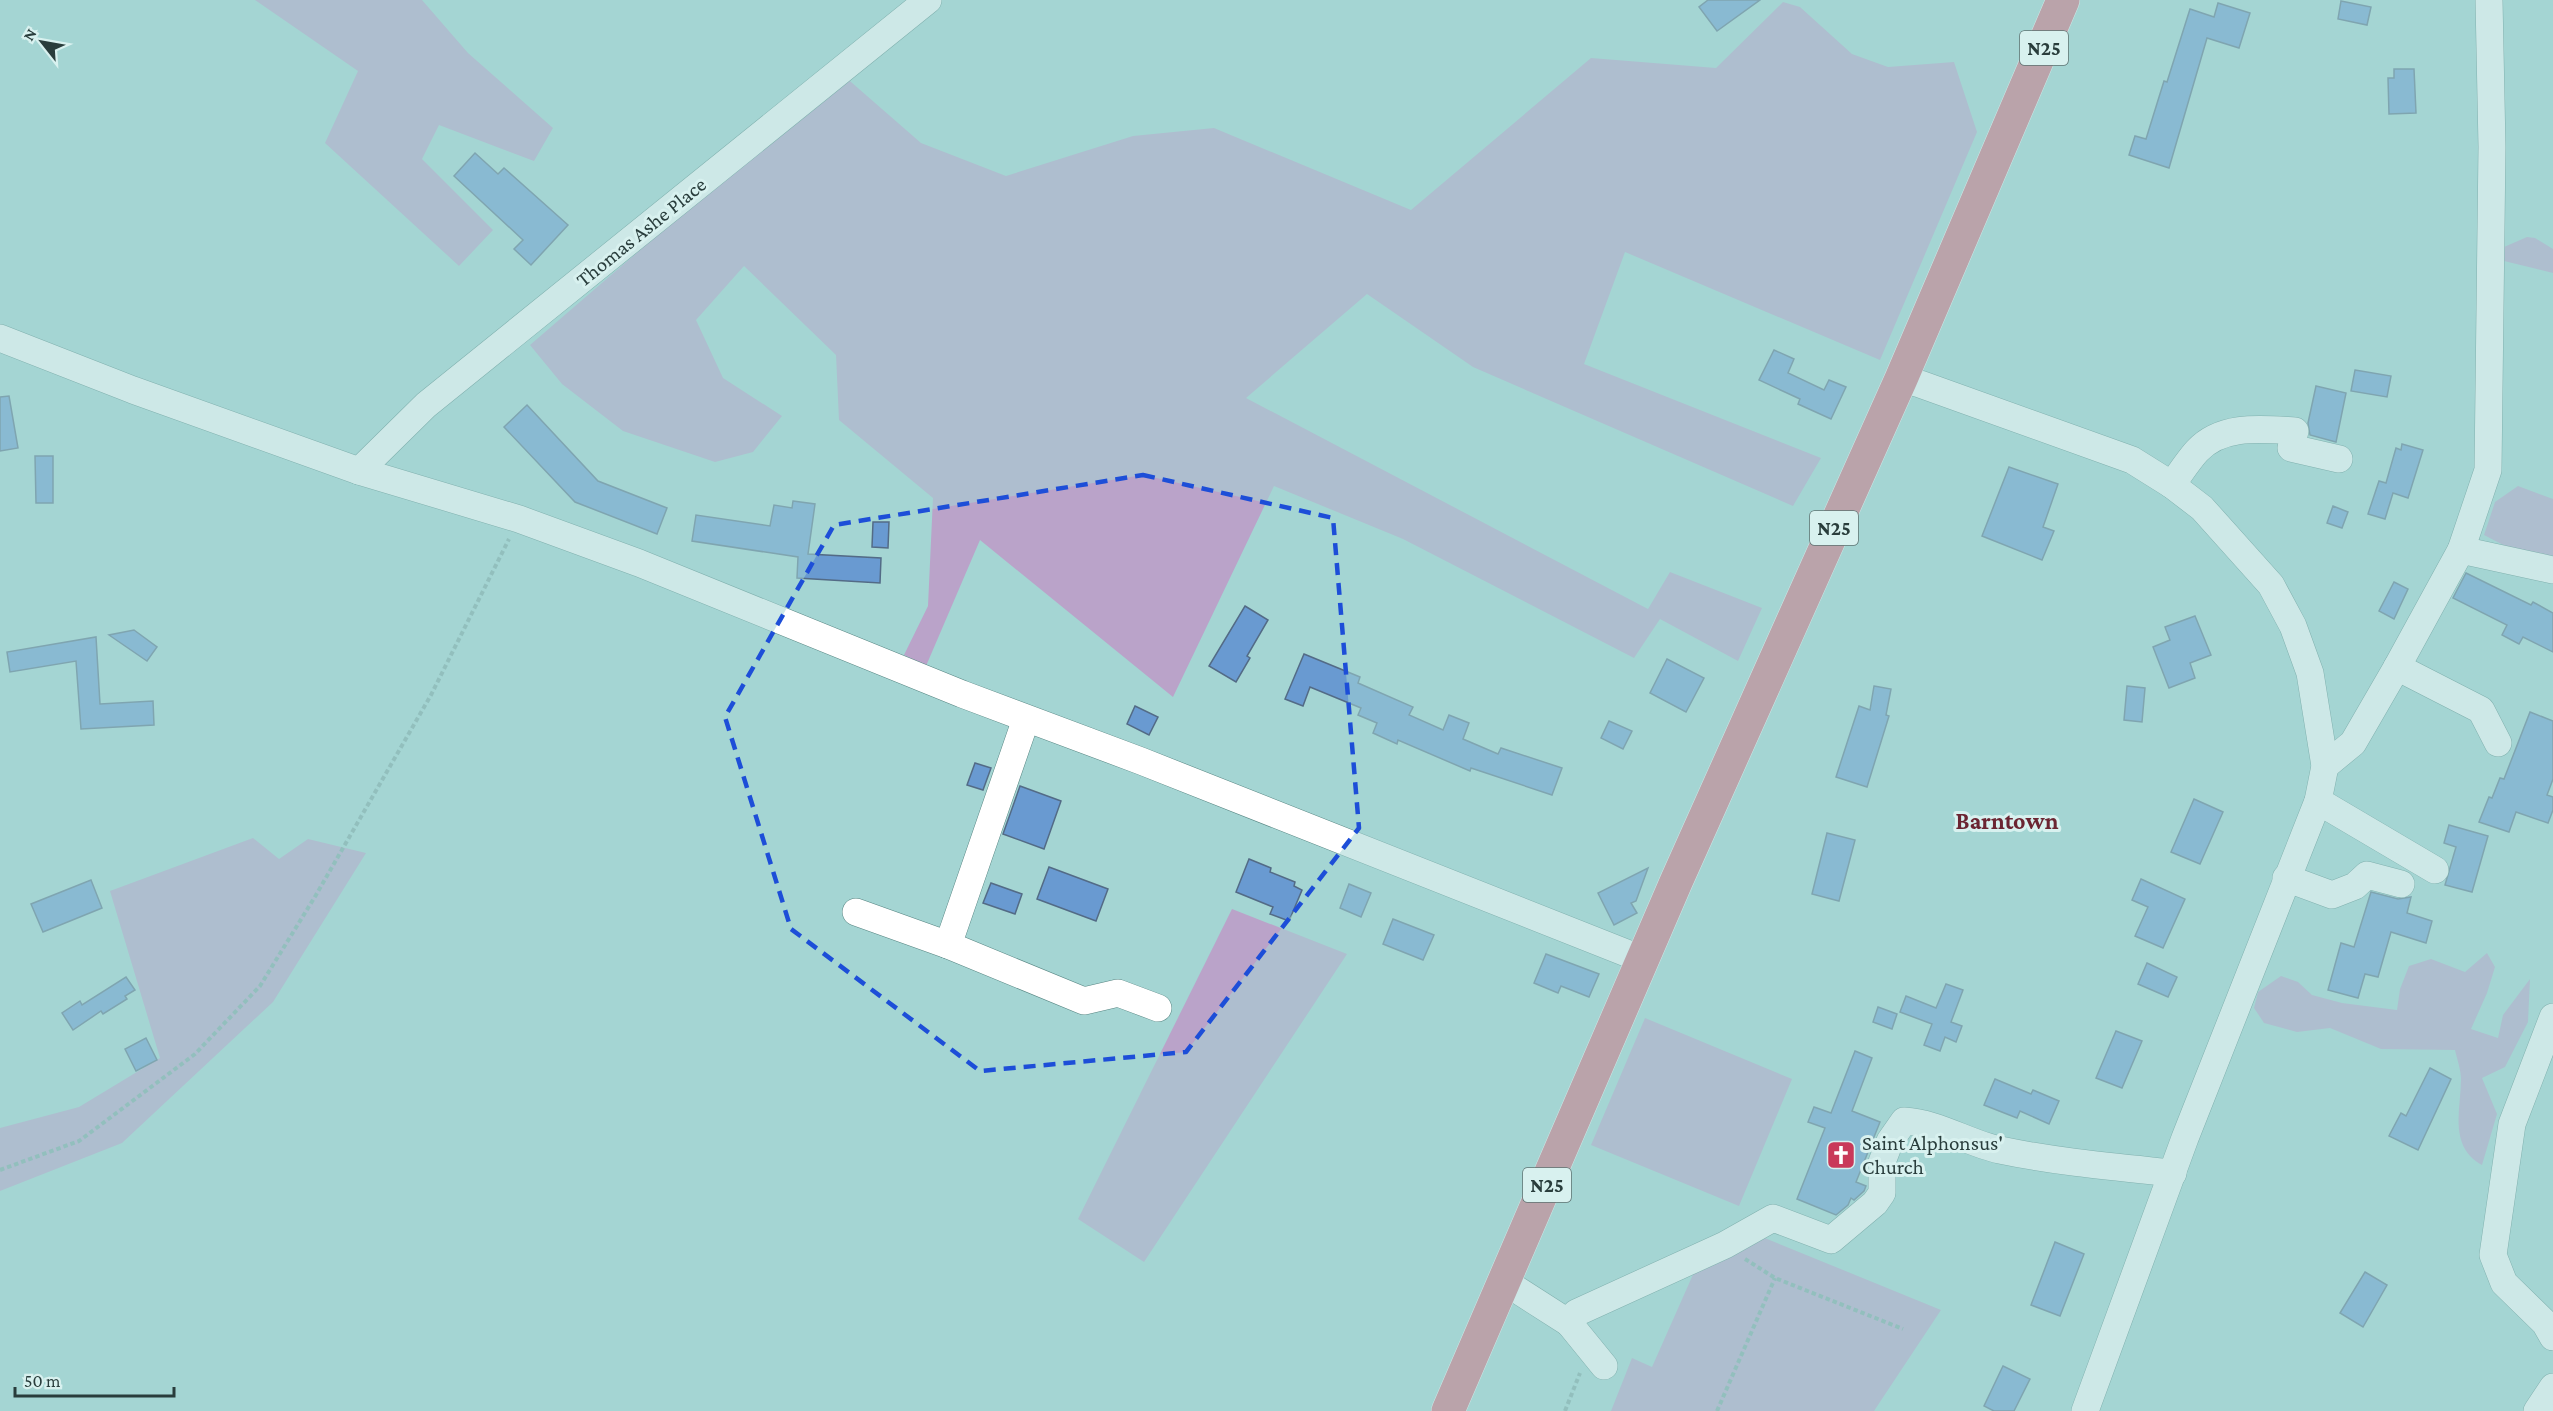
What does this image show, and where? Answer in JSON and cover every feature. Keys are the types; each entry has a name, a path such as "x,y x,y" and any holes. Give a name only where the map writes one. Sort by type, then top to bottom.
{"highway":[{"name":"N25","path":"1448,1411 1765,681 1900,379 2063,0"}],"street":[{"name":"Thomas Ashe Place","path":"359,471 426,405 928,0"},
{"path":"2325,766 2353,743 2397,667 2461,550 2488,470 2492,147 2489,0"},
{"path":"0,338 133,390 359,471 519,519 639,563 1026,719 1151,765 1644,960"},
{"path":"1900,379 1920,384 2132,460 2172,485 2202,508 2271,585 2293,626 2310,673 2325,766 2318,801 2286,878 2276,912 2173,1173 2085,1411"},
{"path":"2172,485 2198,449 2221,434 2253,429 2295,431 2291,448 2339,459"},
{"path":"2461,550 2553,570"},
{"path":"2397,667 2481,710 2498,743"},
{"path":"948,945 1026,719"},
{"path":"2318,801 2435,870"},
{"path":"2286,878 2332,895 2355,886 2367,875 2401,884"},
{"path":"856,912 948,945 1084,1001 1118,993 1158,1008"},
{"path":"2553,1017 2512,1124 2493,1255 2504,1283 2546,1323 2553,1337"},
{"path":"1569,1323 1576,1313 1725,1245 1773,1218 1831,1240 1875,1203 1882,1193 1882,1162 1890,1142 1904,1121 1923,1122 1998,1150 2079,1163 2173,1173"},
{"path":"1505,1282 1569,1323 1604,1366"},
{"path":"2537,1411 2553,1387"}],"path":[{"path":"0,1170 79,1141 195,1054 260,986 316,895 431,695 519,519"},
{"path":"1725,1245 1775,1278 1903,1329"},
{"path":"1717,1411 1775,1278"},
{"path":"1565,1411 1582,1367 1604,1366"}],"highlighted area":[{"path":"1143,475 1333,518 1359,828 1186,1052 980,1071 791,929 725,717 834,525"}],"shaded area":[{"path":"255,0 422,0 468,53 553,128 534,161 439,125 422,159 493,230 459,266 325,143 358,71"},
{"path":"1783,2 1800,7 1852,54 1888,67 1954,62 1977,132 1880,360 1625,252 1584,364 1821,458 1793,506 1473,367 1367,294 1246,398 1648,609 1670,572 1762,608 1738,661 1660,619 1634,658 1403,539 1274,486 1173,697 980,540 926,666 904,655 928,606 933,498 839,420 836,355 744,266 696,320 723,378 782,416 753,452 715,462 623,431 562,384 530,345 843,75 921,143 1006,176 1133,136 1214,128 1411,210 1591,58 1716,68"},
{"path":"2527,237 2535,238 2553,249 2553,273 2504,261 2504,247"},
{"path":"2518,486 2553,499 2553,556 2511,549 2484,535 2495,502"},
{"path":"253,838 279,859 308,839 366,853 273,1002 122,1143 0,1191 0,1128 79,1107 160,1058 110,891"},
{"path":"1232,909 1347,954 1144,1262 1078,1219"},
{"path":"2487,953 2495,967 2487,993 2471,1029 2498,1038 2503,1015 2530,979 2528,1022 2505,1067 2482,1078 2497,1114 2482,1165 2471,1157 2460,1137 2461,1076 2455,1050 2381,1049 2330,1028 2297,1032 2264,1023 2254,1008 2258,992 2281,976 2298,982 2312,995 2342,1003 2397,1010 2400,989 2409,966 2431,959 2465,972"},
{"path":"1645,1018 1792,1079 1739,1206 1591,1145"},
{"path":"1750,1232 1941,1310 1874,1411 1611,1411 1632,1358 1652,1367 1695,1270"}],"building":[{"path":"1708,0 1760,0 1717,31 1699,7"},
{"path":"2341,1 2371,7 2367,25 2338,19"},
{"path":"2218,3 2250,13 2239,48 2207,38 2169,168 2129,155 2135,136 2146,139 2190,9 2214,17"},
{"path":"2394,69 2414,69 2416,113 2389,114 2388,78 2394,78"},
{"path":"475,153 498,174 504,168 568,225 531,265 514,249 523,240 454,176"},
{"path":"1774,350 1794,359 1788,373 1824,390 1829,380 1846,387 1831,419 1798,404 1800,399 1759,380"},
{"path":"2355,370 2391,376 2387,397 2351,391"},
{"path":"2316,386 2346,393 2336,442 2310,435 2308,423"},
{"path":"9,396 18,448 0,451 0,397"},
{"path":"527,405 598,481 667,508 657,534 575,502 504,427"},
{"path":"2402,444 2423,450 2408,498 2393,493 2385,519 2368,514 2379,481 2386,483 2396,448 2401,450"},
{"path":"35,456 53,456 53,503 36,503"},
{"path":"2009,467 2058,484 2043,527 2054,531 2042,560 1982,536"},
{"path":"793,501 815,504 808,554 881,558 880,583 797,578 798,557 692,541 696,515 770,526 774,505 792,508"},
{"path":"2333,506 2348,512 2342,528 2327,523"},
{"path":"873,522 889,522 888,548 872,547"},
{"path":"2466,573 2531,605 2533,602 2553,613 2553,652 2523,637 2519,644 2502,635 2507,625 2453,598"},
{"path":"2394,582 2408,589 2394,619 2379,611"},
{"path":"1245,606 1268,620 1247,656 1250,658 1236,682 1209,666"},
{"path":"2195,616 2211,655 2190,663 2195,678 2169,688 2153,647 2170,640 2165,627"},
{"path":"134,630 157,647 147,661 109,635"},
{"path":"96,637 100,704 153,701 154,725 81,729 76,661 10,672 7,652"},
{"path":"1304,654 1360,677 1358,683 1413,707 1409,715 1443,730 1449,715 1469,723 1463,739 1498,754 1501,748 1562,768 1552,795 1471,768 1470,771 1398,740 1397,744 1373,733 1377,723 1358,715 1361,708 1310,687 1303,706 1285,699"},
{"path":"1667,659 1704,678 1686,712 1650,693"},
{"path":"1874,686 1891,689 1886,715 1889,716 1867,787 1836,777 1859,706 1870,710"},
{"path":"2127,686 2145,688 2142,722 2124,720"},
{"path":"1135,706 1158,717 1149,735 1127,724"},
{"path":"2530,712 2553,721 2553,779 2547,795 2553,797 2553,810 2548,823 2516,812 2509,832 2479,822 2500,778 2504,779"},
{"path":"1609,721 1632,731 1623,749 1601,738"},
{"path":"975,763 991,768 983,790 967,785"},
{"path":"1020,786 1061,801 1044,849 1003,834"},
{"path":"2194,799 2223,812 2200,864 2171,852"},
{"path":"2449,825 2488,836 2472,892 2445,885 2456,847 2444,843"},
{"path":"1827,833 1855,840 1839,901 1812,894"},
{"path":"1249,859 1271,868 1270,872 1295,882 1294,886 1302,890 1289,921 1270,914 1273,907 1236,892"},
{"path":"1049,867 1108,889 1096,921 1037,899"},
{"path":"1648,868 1636,901 1631,903 1637,913 1614,925 1598,893"},
{"path":"2141,879 2185,899 2163,948 2135,936 2148,907 2132,900"},
{"path":"91,880 102,908 43,932 31,904"},
{"path":"991,883 1022,894 1015,914 983,903"},
{"path":"1349,884 1371,893 1361,917 1340,908"},
{"path":"2371,892 2398,899 2411,897 2407,913 2432,921 2426,943 2391,932 2378,977 2365,974 2358,998 2328,990 2341,943 2354,947"},
{"path":"1393,919 1434,935 1423,960 1383,944"},
{"path":"1546,954 1599,974 1589,997 1561,986 1558,993 1534,983"},
{"path":"2147,963 2177,977 2168,997 2138,984"},
{"path":"126,977 135,990 125,996 127,999 103,1014 101,1011 73,1030 62,1013 80,1001 82,1005"},
{"path":"1946,984 1963,990 1951,1022 1962,1026 1956,1042 1945,1037 1940,1051 1924,1045 1932,1024 1900,1012 1906,996 1936,1008"},
{"path":"1878,1007 1897,1014 1892,1029 1873,1022"},
{"path":"2116,1031 2142,1041 2122,1088 2096,1078"},
{"path":"146,1038 157,1060 136,1071 125,1049"},
{"name":"Saint Alphonsus' Church","path":"1855,1051 1872,1058 1852,1111 1880,1122 1856,1182 1866,1186 1864,1191 1854,1200 1851,1198 1848,1205 1836,1215 1797,1199 1825,1128 1808,1122 1814,1107 1831,1113"},
{"path":"2430,1068 2451,1079 2418,1150 2389,1136 2401,1113 2406,1116"},
{"path":"1995,1079 2031,1094 2033,1090 2059,1101 2049,1124 2020,1111 2017,1118 1984,1105"},
{"path":"2055,1242 2084,1254 2060,1316 2031,1305"},
{"path":"2365,1272 2387,1285 2363,1327 2340,1313"},
{"path":"2003,1366 2030,1379 2014,1411 1994,1411 1984,1406"}],"place":[{"name":"Saint Alphonsus' Church","path":"1841,1155"}],"district":[{"name":"Barntown","path":"2007,821"}]}
